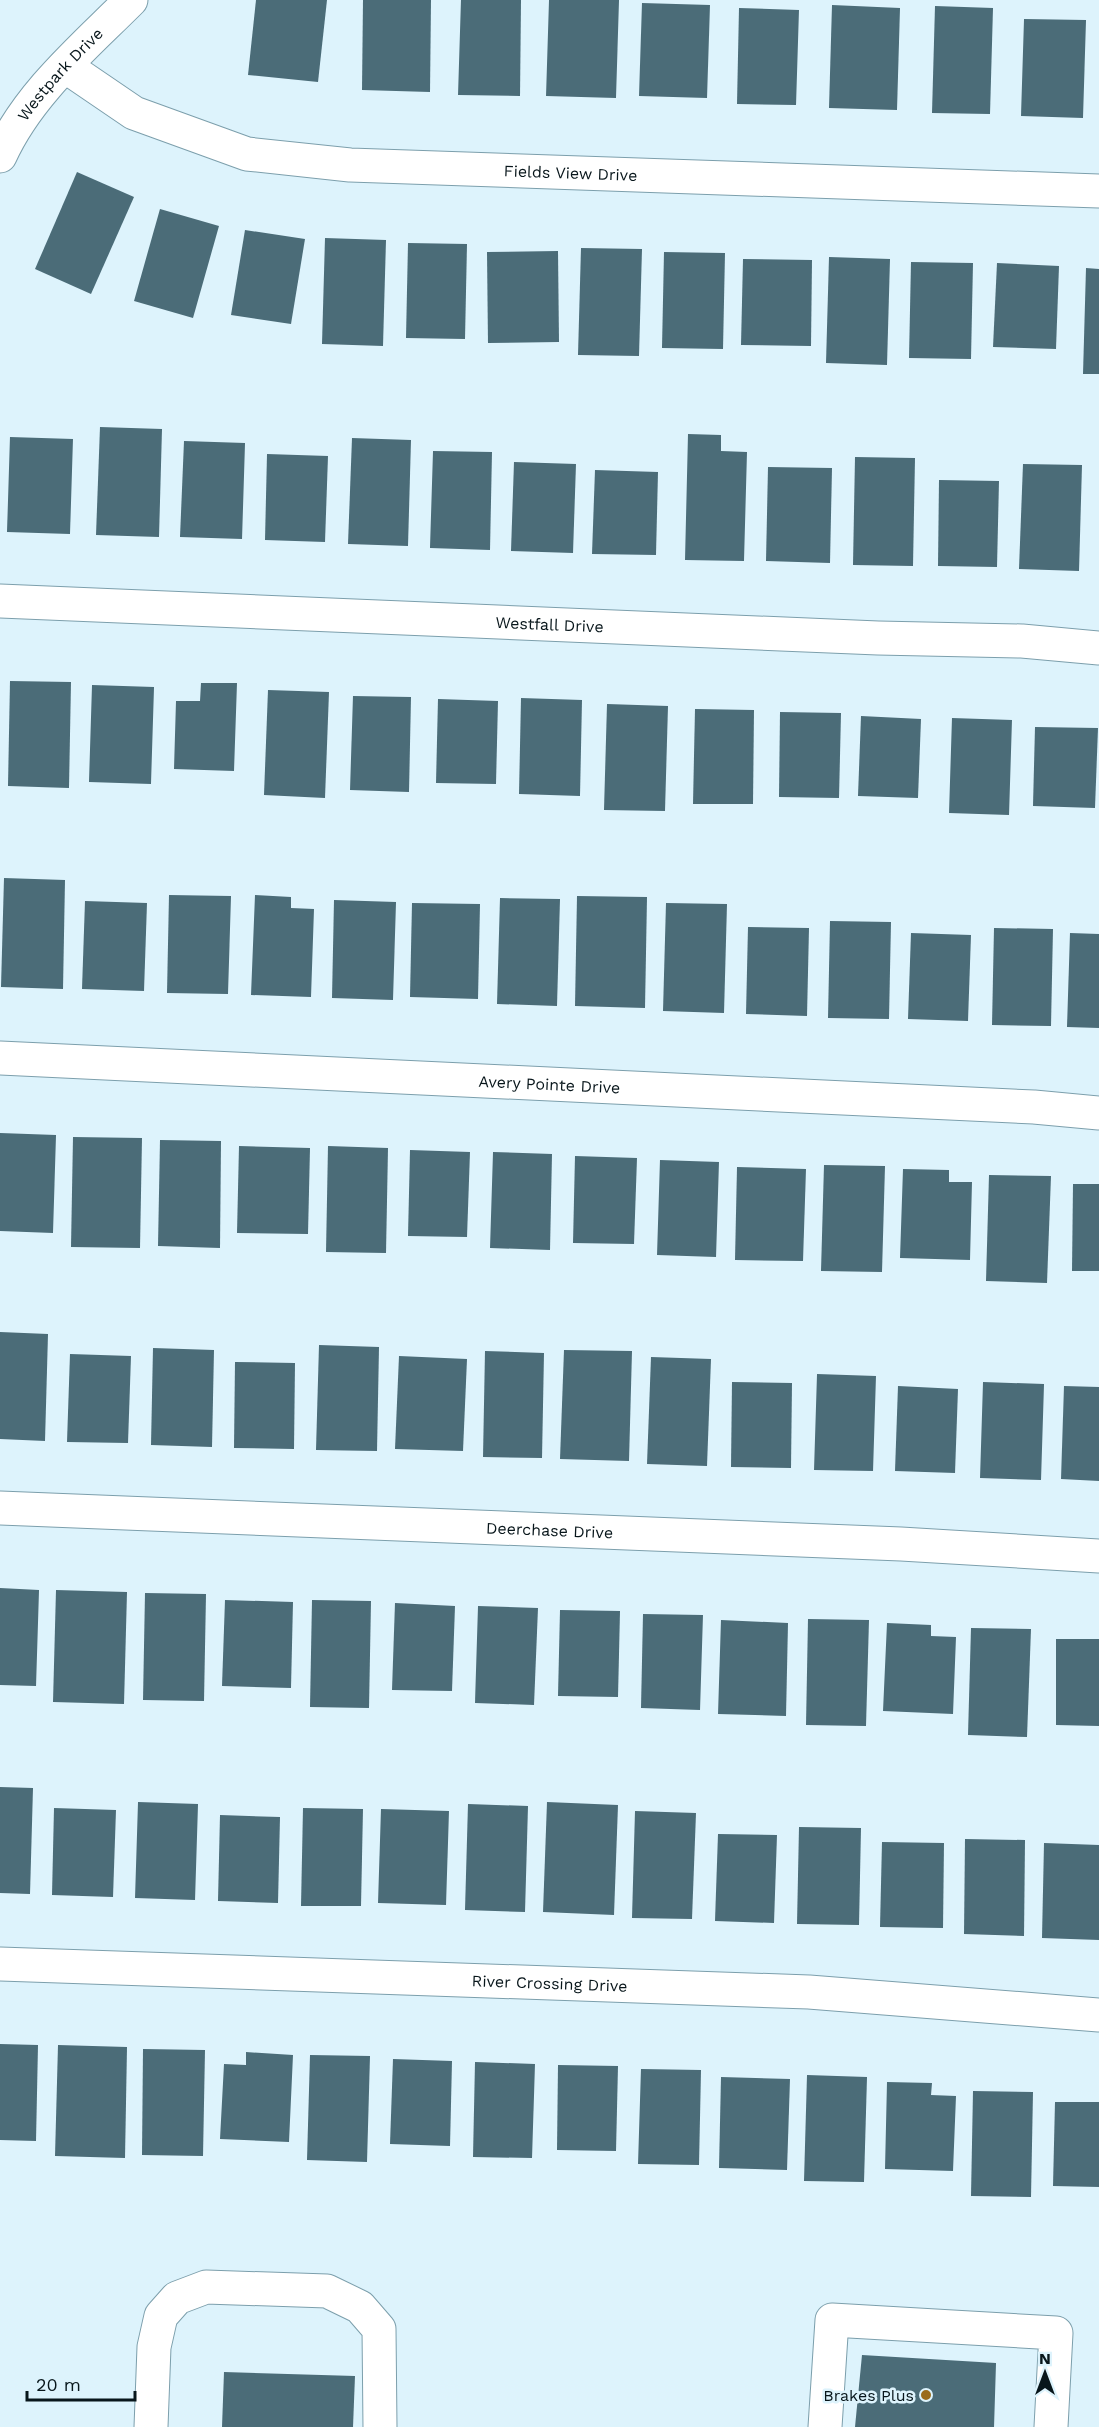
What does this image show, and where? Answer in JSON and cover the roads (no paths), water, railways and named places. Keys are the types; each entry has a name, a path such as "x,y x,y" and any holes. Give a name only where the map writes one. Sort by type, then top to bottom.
{"street":[{"name":"Westpark Drive","path":"0,156 8,138 33,102 65,66 131,0"},
{"name":"Fields View Drive","path":"65,66 134,113 247,154 350,165 1099,190"},
{"name":"Westfall Drive","path":"0,601 866,638 1022,641 1099,648"},
{"name":"Avery Pointe Drive","path":"0,1058 1011,1106 1099,1113"},
{"name":"Deerchase Drive","path":"0,1508 901,1544 1099,1556"},
{"name":"River Crossing Drive","path":"0,1964 809,1992 1099,2015"},
{"path":"152,2427 154,2347 161,2316 177,2298 206,2287 327,2291 360,2307 379,2329 380,2427"},
{"path":"825,2427 832,2320 1056,2333 1051,2427"}],"place":[{"name":"Brakes Plus","path":"926,2395"}]}
